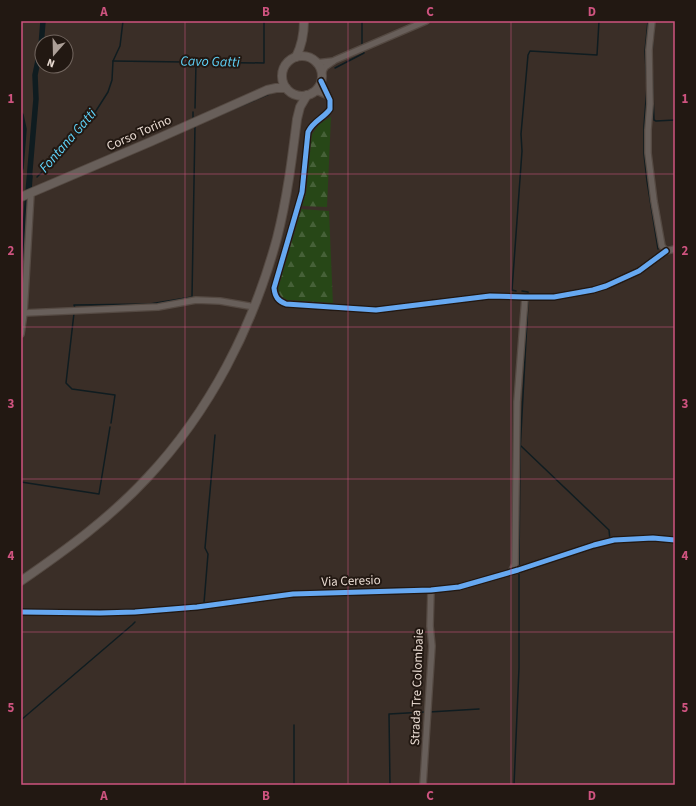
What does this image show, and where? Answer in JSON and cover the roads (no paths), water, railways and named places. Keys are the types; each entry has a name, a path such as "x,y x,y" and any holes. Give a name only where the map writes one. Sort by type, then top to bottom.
{"main road":[{"path":"289,90 299,95 309,93 318,87 321,78 320,68 306,48 304,21"},
{"path":"296,57 304,36"},
{"path":"297,119 295,104 283,81 282,74 286,63 296,57 303,56 314,60"},
{"name":"Corso Torino","path":"267,90 275,84 282,74"},
{"name":"Corso Torino","path":"26,195 267,90 276,88 289,90"},
{"path":"21,581 91,530 147,478 188,428 222,375 245,331 270,264 285,202 297,119 300,107 309,93"}],"street":[{"path":"426,21 335,60 326,67 321,78 326,95 330,100 330,109 310,127 307,136 302,192 274,288 277,299 286,304 376,310 490,296 525,298 571,294 606,286 639,271 666,251 675,249"},
{"path":"652,21 648,153 660,238 662,246 666,251"},
{"path":"314,60 335,60"},
{"path":"309,93 319,92 326,95"},
{"path":"21,334 24,313 26,195"},
{"path":"511,572 514,564 517,402 525,298"},
{"path":"24,313 86,309 158,307 196,300 220,301 249,306"},
{"name":"Via Ceresio","path":"21,612 135,612 197,607 293,594 431,590 459,587 614,540 653,538 675,540"},
{"name":"Strada Tre Colombaie","path":"423,785 432,646 430,626 431,590"}],"waterway":[{"path":"21,275 36,99 35,75 41,46 43,21"},
{"name":"Fontana Gatti","path":"37,177 62,152 94,114 108,92 112,80 113,61 120,46 123,21"},
{"name":"Cavo Gatti","path":"113,61 264,63 264,21"},
{"path":"362,21 362,45"},
{"path":"516,291 512,290 522,151 521,134 528,55 530,51 597,55 599,21"},
{"path":"648,21 645,51 647,87 644,126 644,154 658,249"},
{"path":"652,53 654,29"},
{"path":"335,68 364,53 363,50"},
{"path":"195,108 196,63"},
{"path":"652,65 654,120 675,120"},
{"path":"215,117 274,92"},
{"path":"193,112 193,119"},
{"path":"21,115 24,129 21,168"},
{"path":"75,308 74,305 150,304 192,297 195,125"},
{"name":"Fontana Gatti","path":"31,190 32,176"},
{"path":"522,291 528,292 528,294"},
{"path":"519,568 520,452 528,302"},
{"path":"74,313 66,383 72,389 115,395 111,423"},
{"path":"21,482 99,494 110,427"},
{"path":"201,604 204,603 208,554 205,548 215,435"},
{"path":"521,446 609,530 610,540"},
{"path":"514,785 519,668 519,572"},
{"path":"21,720 135,622"},
{"path":"429,712 479,709"},
{"path":"390,785 389,714 425,712"},
{"path":"294,725 294,785"}]}
